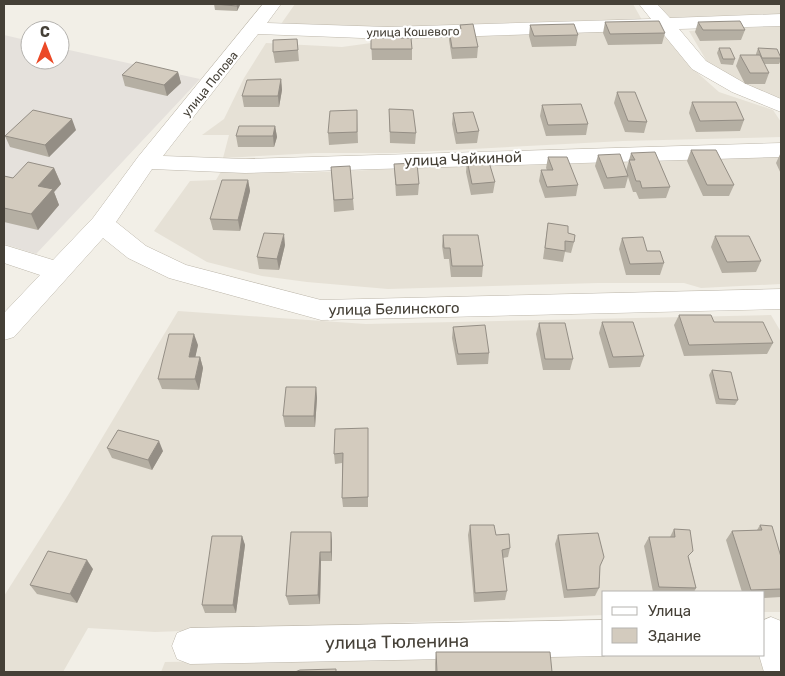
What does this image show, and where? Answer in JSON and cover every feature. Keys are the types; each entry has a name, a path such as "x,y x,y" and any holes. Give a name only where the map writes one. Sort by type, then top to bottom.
{"street":[{"name":"улица Попова","path":"146,162 272,4"},
{"path":"648,4 699,65 739,88 781,106"},
{"name":"улица Кошевого","path":"254,28 388,33 781,20"},
{"name":"улица Чайкиной","path":"146,162 245,166 781,150"},
{"path":"4,330 102,224 146,162"},
{"name":"улица Белинского","path":"102,224 137,252 178,272 322,310 781,299"},
{"path":"4,254 58,271"},
{"path":"772,634 781,668"},
{"name":"улица Тюленина","path":"190,646 602,638"}],"shaded area":[{"path":"295,4 633,4 642,20 372,29 281,24"},
{"path":"657,4 781,4 781,17 674,22"},
{"path":"781,26 781,99 741,84 709,65 689,31"},
{"path":"594,29 668,33 692,68 719,92 773,110 781,122 781,137 623,141 396,153 316,153 223,158 229,135 202,135 224,119 244,78 266,43 342,47 429,35"},
{"path":"4,35 20,39 20,70 70,70 70,50 200,79 36,254 4,244"},
{"path":"781,153 781,284 701,288 684,283 598,283 388,289 262,276 207,262 154,231 190,181 216,180 223,168 298,173"},
{"path":"178,311 366,324 771,315 781,332 781,612 765,612 765,591 602,591 602,615 155,632 88,628 63,672 4,672 4,596 68,495"},
{"path":"765,654 781,654 781,672 161,672 165,662 602,655 765,656"}],"building":[{"path":"214,4 237,4 237,6"},
{"path":"659,21 665,33 610,34 605,22"},
{"path":"740,21 745,30 703,30 698,22"},
{"path":"473,24 478,47 452,48 449,29 461,29 460,25"},
{"path":"574,24 578,35 534,36 530,25"},
{"path":"371,38 411,38 412,49 371,49"},
{"path":"297,39 298,50 273,52 273,40"},
{"path":"719,48 730,48 735,59 723,59"},
{"path":"758,48 777,49 781,58 762,58"},
{"path":"740,55 760,55 769,73 750,73"},
{"path":"136,62 178,72 164,85 122,75"},
{"path":"281,79 278,96 242,96 247,80"},
{"path":"617,92 635,92 647,122 628,121"},
{"path":"692,102 736,102 744,120 700,121"},
{"path":"581,104 588,124 548,125 542,105"},
{"path":"389,109 413,110 416,133 390,132"},
{"path":"33,110 72,119 45,145 5,136"},
{"path":"357,110 357,132 328,133 330,111"},
{"path":"473,112 479,131 457,133 453,113"},
{"path":"239,126 275,126 273,136 236,136"},
{"path":"691,150 716,150 734,185 707,185"},
{"path":"655,152 670,187 642,188 640,181 636,181 629,160 635,160 631,153"},
{"path":"620,154 628,176 607,178 598,155"},
{"path":"548,157 567,157 578,185 547,187 541,170 553,170"},
{"path":"488,159 495,182 472,184 467,160"},
{"path":"28,162 54,168 38,186 53,189 31,214 4,208 4,176 13,178"},
{"path":"417,163 419,184 396,185 394,164"},
{"path":"350,166 353,199 334,200 331,167"},
{"path":"222,180 248,180 238,220 210,219"},
{"path":"548,223 568,226 568,233 575,235 574,242 565,241 565,251 545,248"},
{"path":"264,233 284,234 277,259 257,257"},
{"path":"443,235 478,235 483,266 452,266 450,248 444,248"},
{"path":"715,236 749,236 761,261 727,262"},
{"path":"643,237 647,251 660,251 664,263 630,264 622,238"},
{"path":"679,315 711,315 714,322 763,322 773,343 689,345"},
{"path":"602,322 633,322 644,356 613,357"},
{"path":"539,323 565,323 573,359 545,359"},
{"path":"485,325 489,353 458,354 453,327"},
{"path":"169,334 194,334 189,357 200,357 195,379 158,379"},
{"path":"712,370 731,372 738,400 719,399"},
{"path":"286,387 316,387 314,416 283,416"},
{"path":"368,428 368,497 342,498 343,453 334,454 335,429"},
{"path":"118,430 159,441 148,460 107,448"},
{"path":"470,525 494,525 496,535 509,534 510,548 502,550 507,591 475,593"},
{"path":"760,525 772,526 781,557 781,589 751,590 732,531 762,530"},
{"path":"674,529 690,530 693,551 688,556 696,588 659,587 649,537 675,537"},
{"path":"291,532 331,532 331,552 320,552 318,595 286,596"},
{"path":"598,533 604,557 600,566 599,588 567,590 558,535"},
{"path":"212,536 242,536 233,605 202,605"},
{"path":"48,551 87,560 70,594 30,585"},
{"path":"436,652 550,652 552,672 437,672"},
{"path":"336,669 336,672 295,672 300,670"}]}
